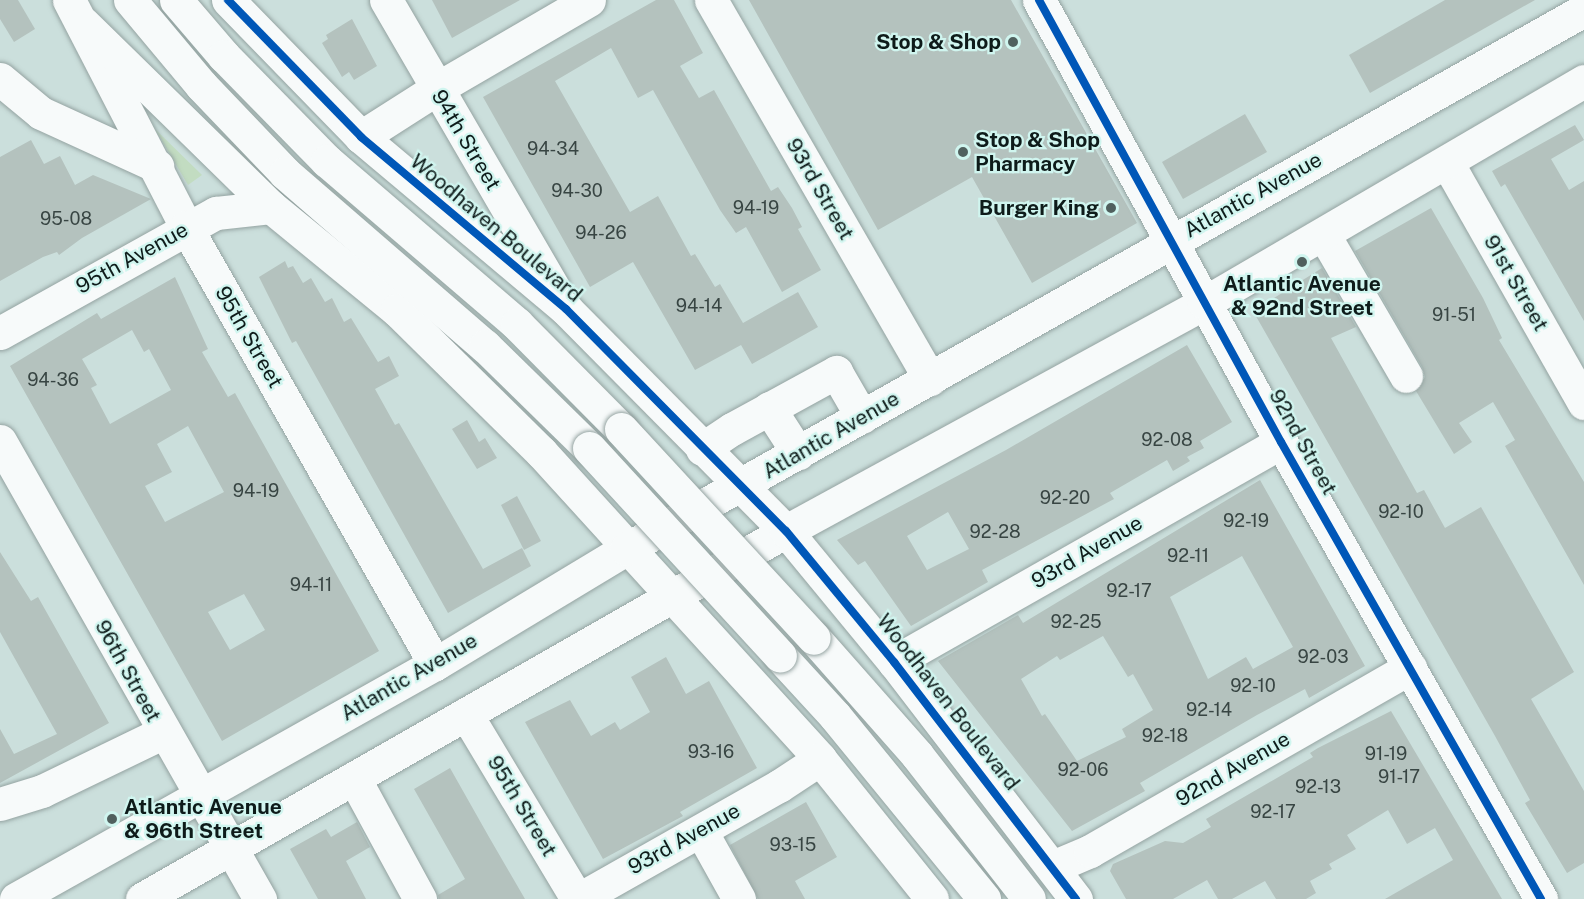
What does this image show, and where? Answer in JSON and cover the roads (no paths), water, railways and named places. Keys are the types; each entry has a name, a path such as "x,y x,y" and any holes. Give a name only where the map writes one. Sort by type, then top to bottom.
{"street":[{"path":"130,0 201,86 285,173 485,346 589,448 835,716 984,899"},
{"path":"176,0 224,56 327,161 517,324 621,429 814,638 917,755 1029,899"},
{"name":"Woodhaven Boulevard","path":"228,0 361,137 566,309 739,487 786,531 894,662 1055,867 1076,899"},
{"name":"94th Street","path":"386,0 566,309"},
{"path":"361,137 436,89 590,0"},
{"name":"93rd Street","path":"711,0 930,379"},
{"name":"92nd Street","path":"1039,0 1281,442 1541,899"},
{"name":"Atlantic Avenue","path":"16,899 435,664 626,549 1584,9"},
{"path":"76,12 157,166"},
{"path":"76,12 271,207 397,310 541,452 626,549 673,594 819,759 932,899"},
{"path":"0,79 41,113 157,166"},
{"path":"142,899 673,594 1204,303 1448,164 1584,81"},
{"name":"91st Street","path":"1448,164 1584,403"},
{"name":"95th Street","path":"157,166 186,227 435,664"},
{"name":"95th Avenue","path":"0,333 186,227 216,213 271,207"},
{"path":"1324,234 1406,376"},
{"path":"702,449 769,408 836,372 862,417"},
{"path":"769,408 798,453"},
{"name":"96th Street","path":"0,441 162,733 201,795 260,899"},
{"name":"93rd Avenue","path":"894,662 1281,442"},
{"name":"92nd Avenue","path":"1055,867 1090,851 1410,668"},
{"name":"95th Street","path":"466,714 578,899"},
{"path":"0,804 42,791 162,733"},
{"name":"93rd Avenue","path":"578,899 700,831 819,759"},
{"path":"354,778 420,899"},
{"path":"700,831 739,899"}],"place":[{"name":"Stop & Shop","path":"1013,42"},
{"name":"Stop & Shop Pharmacy","path":"963,152"},
{"name":"Burger King","path":"1111,208"},
{"name":"Atlantic Avenue & 92nd Street","path":"1302,262"},
{"name":"Atlantic Avenue & 96th Street","path":"112,819"}]}
